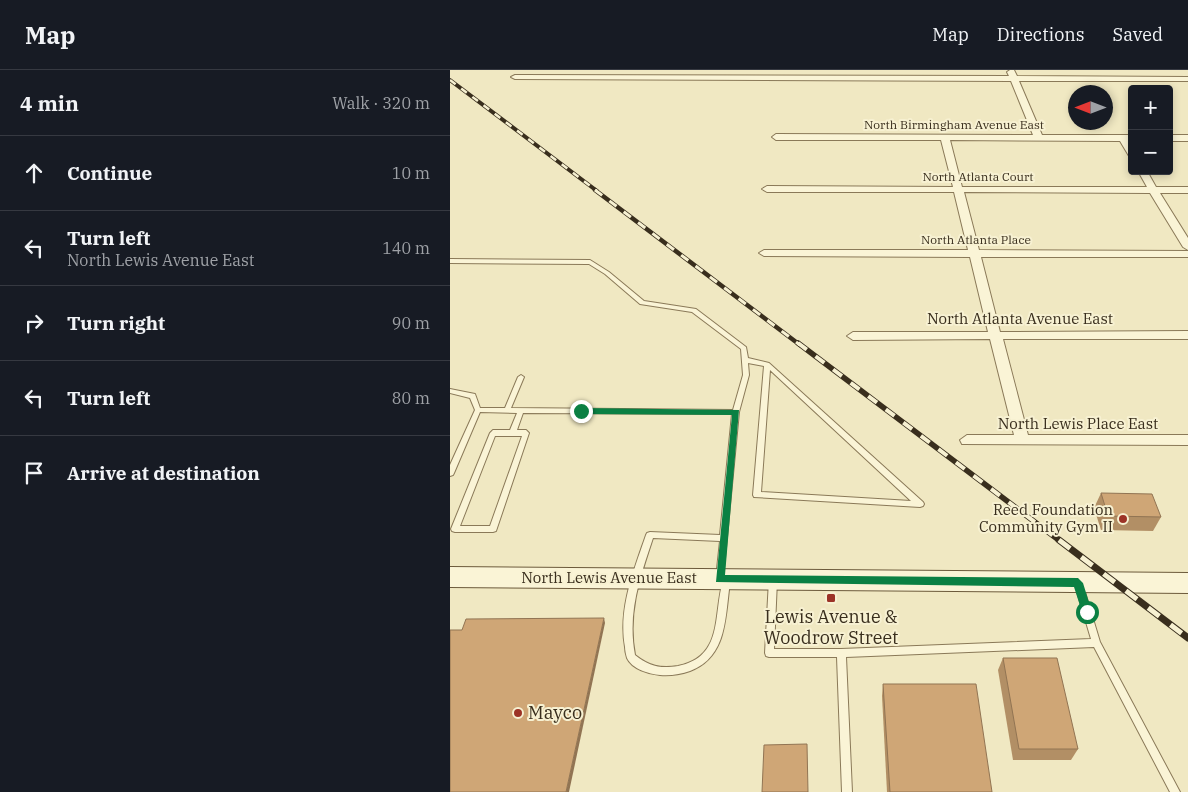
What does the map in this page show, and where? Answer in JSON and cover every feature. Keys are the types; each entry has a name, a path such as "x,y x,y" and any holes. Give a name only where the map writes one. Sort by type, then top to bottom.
{"main road":[{"name":"North Lewis Avenue East","path":"450,577 1188,583"}],"street":[{"path":"1010,70 1039,138"},
{"path":"515,77 1188,79"},
{"path":"945,137 960,189 1022,440"},
{"name":"North Birmingham Avenue East","path":"776,138 1127,138"},
{"path":"1173,138 1188,138"},
{"path":"1144,175 1188,247"},
{"name":"North Atlanta Court","path":"767,189 1188,190"},
{"name":"North Atlanta Place","path":"764,253 1188,254"},
{"name":"North Atlanta Avenue East","path":"853,336 1188,335"},
{"name":"North Lewis Place East","path":"967,440 1188,440"}],"lane":[{"path":"450,261 590,262 607,273 642,303 694,310 744,348 746,375 736,412 723,538 723,579 713,648 702,660 684,670 664,672 646,668 631,657 626,630 635,578 650,535 723,538"},
{"path":"745,360 767,364 920,504 757,495 767,364"},
{"path":"507,410 521,377"},
{"path":"450,391 473,396 478,410 450,473"},
{"path":"478,410 736,412"},
{"path":"513,433 521,410"},
{"path":"494,433 513,433 526,433 493,529 455,529 494,433"},
{"path":"774,580 769,653 841,653 1096,643"},
{"path":"1078,583 1096,643 1175,792"},
{"path":"841,653 846,792"}],"building":[{"path":"1101,493 1152,494 1161,517 1108,516"},
{"name":"Mayco","path":"604,618 566,792 450,792 450,630 462,630 466,619"},
{"path":"1003,658 1057,658 1078,749 1019,749"},
{"path":"883,684 976,684 992,792 890,792"},
{"path":"807,744 808,792 762,792 764,745"}],"railway":[{"path":"450,80 597,191"},
{"path":"595,190 800,345"},
{"path":"798,343 1060,541"},
{"path":"1059,540 1188,638"}],"place":[{"name":"Reed Foundation Community Gym II","path":"1123,519"},
{"name":"Lewis Avenue & Woodrow Street","path":"831,598"},
{"name":"Mayco","path":"518,713"}],"route":[{"path":"581,411 736,412 726,498 720,579 1078,583 1087,612"}]}
